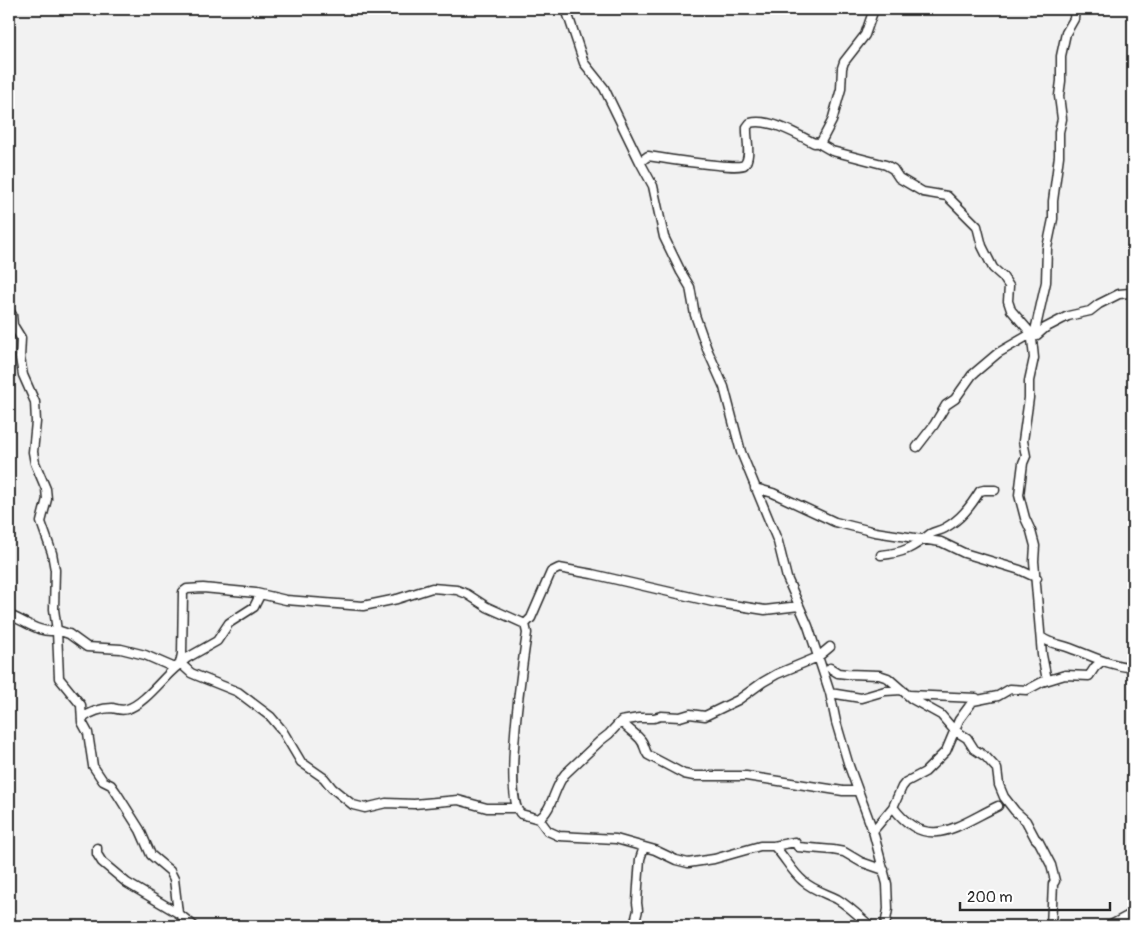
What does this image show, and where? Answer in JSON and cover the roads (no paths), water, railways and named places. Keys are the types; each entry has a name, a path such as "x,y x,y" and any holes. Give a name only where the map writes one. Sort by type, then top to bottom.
{"street":[{"path":"566,9 584,63 604,88 655,191 664,237 690,287 695,316 706,349 724,387 741,452 773,529 785,573 818,657 857,791 873,831 884,870 888,896 885,926"},
{"path":"818,143 823,140 832,121 841,88 844,62 865,35 874,9"},
{"path":"1047,680 1034,561 1035,546 1019,495 1023,463 1026,456 1023,441 1029,398 1029,381 1034,358 1033,335 1046,282 1047,248 1053,219 1053,201 1059,156 1059,132 1062,119 1059,96 1062,81 1061,56 1066,33 1074,19 1075,9"},
{"path":"640,162 648,156 725,167 744,166 748,158 747,127 753,122 774,125 818,143 832,151 886,165 904,182 923,192 947,196 977,226 982,246 993,268 1009,286 1008,301 1012,310 1033,335"},
{"path":"917,447 946,405 955,399 972,375 998,353 1068,316 1090,311 1119,294 1133,291"},
{"path":"9,310 12,314 13,325 21,338 20,358 23,375 35,402 36,422 33,452 35,463 46,489 47,499 41,522 54,560 56,586 54,609 59,678 81,705 82,722 88,733 94,766 103,781 116,792 140,830 151,855 170,871 174,879 178,913"},
{"path":"755,488 773,493 836,522 875,532 941,542 972,555 1020,570 1036,578"},
{"path":"881,555 901,552 916,546 920,540 926,539 931,534 944,529 961,517 980,491 995,490"},
{"path":"525,624 531,618 551,572 559,568 714,602 765,610 799,606"},
{"path":"177,665 182,654 182,594 184,591 202,588 286,600 362,606 397,599 432,588 442,589 463,592 487,607 525,624"},
{"path":"83,718 92,712 111,708 127,709 135,705 158,686 177,665 217,641 229,623 254,607 260,595"},
{"path":"9,615 45,631 57,630 69,634 87,647 121,649 177,665 191,673 238,692 271,717 282,730 301,762 324,778 332,788 353,805 365,808 386,803 414,804 458,800 487,808 517,808"},
{"path":"525,624 527,633 517,703 515,732 514,786 517,808 521,814 538,819 548,831 559,836 616,839 644,847 681,862 688,863 714,859 760,846 774,846 795,842 798,848 844,852 861,862 884,870"},
{"path":"1041,637 1049,643 1069,647 1102,661 1133,668"},
{"path":"538,819 546,812 560,780 565,774 621,721 661,716 680,717 690,714 705,716 738,700 762,682 818,657 830,647"},
{"path":"873,831 893,807 906,782 925,772 946,751 954,730 968,705 973,701 998,696 1010,689 1027,690 1047,680 1065,675 1089,676 1102,661"},
{"path":"830,668 838,673 879,675 888,678 912,699 940,715 954,730 967,738 974,749 986,757 998,769 999,785 1004,797 1015,811 1026,820 1046,854 1055,881 1051,926"},
{"path":"830,693 861,698 884,691 981,699"},
{"path":"621,721 628,730 641,739 648,755 684,774 746,776 843,791 857,791"},
{"path":"893,807 898,815 913,828 919,831 939,833 998,806"},
{"path":"774,846 786,858 788,864 802,881 813,889 838,900 870,926"},
{"path":"634,926 638,910 636,903 644,847"},
{"path":"97,848 97,854 102,862 128,882 178,913 194,926"},
{"path":"1109,926 1133,913"}]}
